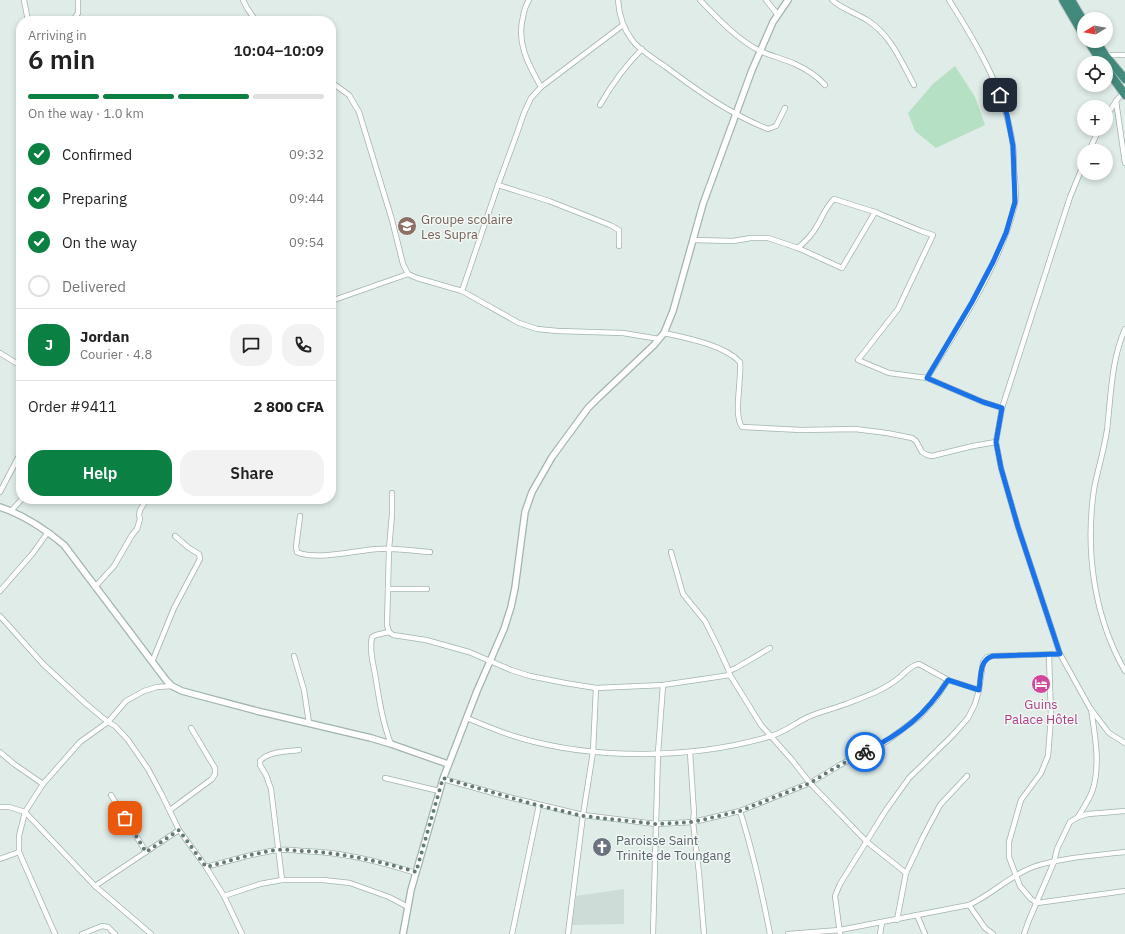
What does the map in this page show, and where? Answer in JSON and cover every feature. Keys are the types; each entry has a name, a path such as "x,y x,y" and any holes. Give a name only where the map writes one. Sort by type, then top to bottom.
{"highway":[{"path":"1062,0 1077,25"},
{"path":"1070,0 1078,12"},
{"path":"1094,48 1100,56"},
{"path":"1113,68 1125,79"},
{"path":"1113,78 1124,94"}],"street":[{"path":"24,0 27,16"},
{"path":"76,16 78,14 78,0"},
{"path":"243,0 253,16"},
{"path":"529,0 526,5 521,26 522,46 541,87"},
{"path":"618,0 623,26 633,41 679,77 719,105 736,115 768,129 776,126 785,108"},
{"path":"700,0 727,28 760,51 796,64 819,79 825,85"},
{"path":"766,0 778,14"},
{"path":"403,934 416,872 443,778 489,661 504,629 511,607 525,512 532,492 562,441 588,408 654,345 664,333 673,311 703,204 736,115 760,51 778,14 788,0"},
{"path":"832,0 865,19 882,32 892,44 914,85"},
{"path":"927,378 963,318 993,262 1006,233 1015,202 1013,146 1007,115 1000,95 986,65 950,0"},
{"path":"462,291 498,185 524,113 531,98 541,87 623,26"},
{"path":"600,105 628,62 642,49"},
{"path":"1113,57 1125,55"},
{"path":"336,86 349,95 359,112 392,220 403,264 408,274 462,291 519,323 536,328 558,331 623,333 659,339"},
{"path":"1113,106 1124,94"},
{"path":"1116,101 1125,163"},
{"path":"1077,180 1070,197 1002,408 996,442 1001,468 1018,527 1060,654 1090,708 1109,733 1125,743"},
{"path":"498,185 549,201 610,225 619,230 619,246"},
{"path":"798,248 809,237 826,208 834,199 875,212 933,235 898,309 858,360 889,373 927,378 983,402 1002,408"},
{"path":"693,240 733,241 751,238 768,238 798,248 842,268 875,212"},
{"path":"336,299 408,274"},
{"path":"1125,329 1119,342 1114,364 1104,446 1094,489 1091,520 1091,566 1099,607 1117,658 1125,671"},
{"path":"664,333 705,343 735,356 740,362 738,414 739,423 742,427 801,430 855,429 887,433 912,438 916,441 922,452 932,456 996,442"},
{"path":"0,353 16,363"},
{"path":"0,492 16,462"},
{"path":"389,632 388,589 392,493"},
{"path":"12,511 18,504"},
{"path":"95,587 114,566 122,550 137,529 140,519 140,510 144,504"},
{"path":"0,507 12,511 48,532 64,545 152,662 172,686 182,691 197,695 391,744 448,764"},
{"path":"300,516 296,552 302,554 336,555 367,550 389,549 430,552"},
{"path":"0,591 33,553 48,532"},
{"path":"152,662 174,608 200,559 199,554 175,536"},
{"path":"671,552 683,594 705,621 719,648 729,673 749,707 771,737 810,783 867,842 906,873"},
{"path":"388,589 427,589"},
{"path":"0,616 43,664 108,722 115,726 128,740 148,769 179,830 206,867 224,896 242,934"},
{"path":"391,744 380,710 372,657 371,642 372,637 376,635 389,632 394,635 426,640 468,652 511,670 530,676 596,688 663,685 729,673 770,648"},
{"path":"840,932 835,896 840,884 886,810 909,778 952,736 968,718 975,704 979,690 983,662 987,657 993,656 1060,654"},
{"path":"1049,655 1051,717 1048,756 1041,773 1021,800 1009,842 1009,857 1011,866 1024,892 1037,903 1125,891"},
{"path":"294,656 304,690 309,723"},
{"path":"466,718 519,738 562,748 593,752 636,754 690,752 739,745 771,737 807,717 876,692 898,679 915,664 919,664 948,680 979,690"},
{"path":"443,778 583,816 656,824 693,822 740,811 810,783 840,765 887,741 920,716 936,698 948,680"},
{"path":"653,934 656,883 658,753 663,685"},
{"path":"55,934 19,852 19,836 25,812 43,784 80,742 108,722 126,701 144,690 172,686"},
{"path":"568,934 593,752 596,688"},
{"path":"1078,817 1092,792 1095,779 1095,737 1090,708"},
{"path":"170,810 212,779 215,774 215,768 190,728"},
{"path":"282,880 271,789 266,774 260,765 260,761 264,756 270,754 299,750"},
{"path":"0,752 14,764 43,784"},
{"path":"690,752 694,813 693,822 704,934"},
{"path":"897,920 906,873 923,837 940,805 967,776"},
{"path":"385,778 440,791"},
{"path":"111,795 146,852"},
{"path":"512,934 539,805"},
{"path":"0,807 9,807 25,812 95,886 151,934"},
{"path":"740,811 757,870 770,934"},
{"path":"1024,934 1054,862 1057,849 1070,822 1078,817 1088,814 1125,811"},
{"path":"95,886 179,830"},
{"path":"206,867 244,856 278,850 334,853 380,862 416,872"},
{"path":"0,859 19,852"},
{"path":"788,934 840,932 969,905 1016,876 1032,868 1054,862 1125,852"},
{"path":"224,896 260,884 282,880 323,880 350,883 389,897 408,906"},
{"path":"969,905 985,928 993,934"},
{"path":"917,916 925,934"},
{"path":"880,934 882,922"},
{"path":"82,934 102,926 108,927 115,934"}],"shaded area":[{"path":"624,889 624,924 572,925 576,896"}],"green space":[{"path":"955,66 975,97 985,125 936,148 915,131 908,113 933,84"}],"way so far":[{"path":"125,818 146,852 179,830 193,847 206,867 244,856 278,850 334,853 380,862 416,872 443,778 477,789 583,816 656,824 693,822 740,811 810,783 865,752"}],"place":[{"name":"Groupe scolaire Les Supra","path":"407,226"},
{"name":"Guins Palace Hôtel","path":"1041,684"},
{"name":"Paroisse Saint Trinite de Toungang","path":"602,847"}],"route":[{"path":"865,752 887,741 920,716 936,698 948,680 979,690 983,662 987,657 1060,654 1018,527 1001,468 996,442 1002,408 983,402 927,378 979,290 1006,233 1015,202 1016,186 1013,146 1007,115 1000,95"}]}
